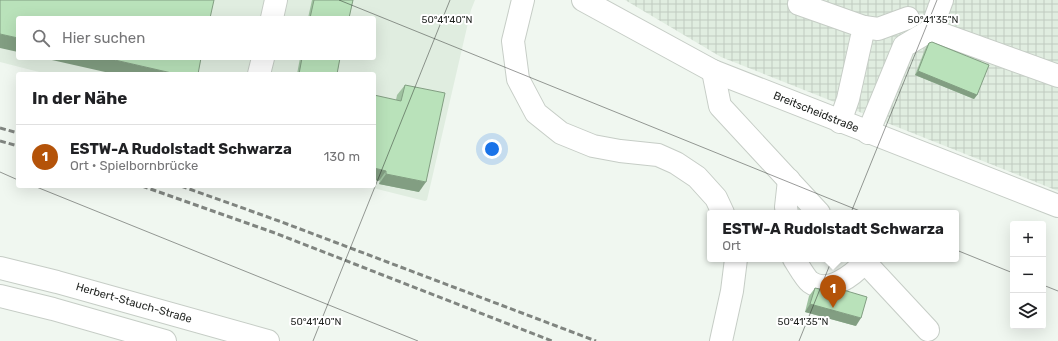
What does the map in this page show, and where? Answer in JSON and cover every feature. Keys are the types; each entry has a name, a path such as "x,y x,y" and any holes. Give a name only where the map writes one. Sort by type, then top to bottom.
{"street":[{"path":"272,16 276,0"},
{"path":"523,0 513,42 518,79 536,113 561,133 593,146 620,151 658,155 676,163 697,177 716,198 722,210"},
{"name":"Breitscheidstraße","path":"583,0 713,71 868,133 1058,206"},
{"path":"868,133 904,46 931,30 942,0"},
{"path":"799,4 864,27 878,29 908,18"},
{"path":"840,122 848,99 864,27"},
{"path":"931,30 1058,76"},
{"path":"260,72 262,60"},
{"path":"713,71 720,106 816,210"},
{"path":"786,210 789,180"},
{"path":"721,341 732,291 736,262"},
{"path":"796,262 810,282 818,286 826,287 842,282 861,262"},
{"path":"865,262 928,330"},
{"name":"Herbert-Stauch-Straße","path":"0,268 57,282 268,341"},
{"path":"0,296 53,309 165,341"}],"shaded area":[{"path":"0,0 475,0 471,10 427,200 425,201 373,188 376,188 376,72 39,72 0,62"},
{"path":"625,0 1058,0 1058,191 721,57"}],"building":[{"path":"0,0 214,0 210,16 16,16 16,38 0,34"},
{"path":"314,0 353,0 349,16 310,16"},
{"path":"932,42 989,65 977,95 918,71 929,43"},
{"path":"115,60 201,60 198,72 167,72"},
{"path":"302,60 340,60 337,72 299,72"},
{"path":"405,85 445,93 426,182 386,174 386,171 376,168 376,95 401,101"},
{"path":"815,288 829,291 840,289 867,297 861,318 810,304"}],"railway":[{"path":"0,128 16,132"},
{"path":"0,141 16,145"},
{"path":"148,188 275,233 552,341"},
{"path":"187,188 279,221 596,341"}],"place":[{"name":"ESTW-A Rudolstadt Schwarza","path":"833,308"}]}
